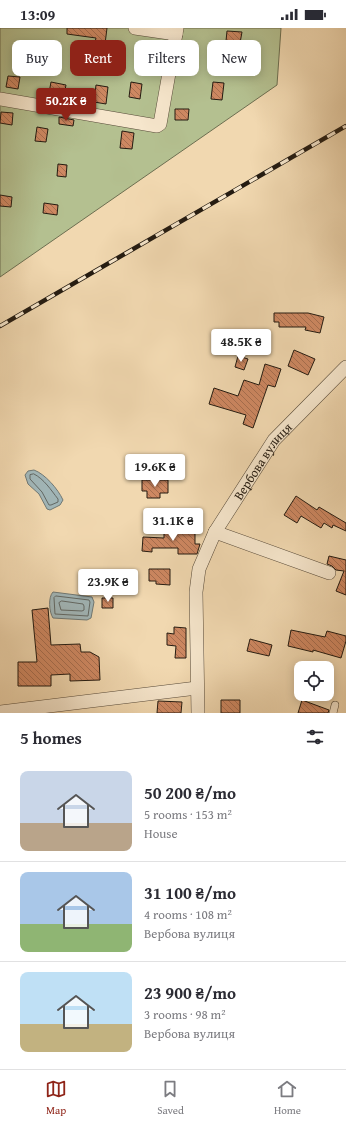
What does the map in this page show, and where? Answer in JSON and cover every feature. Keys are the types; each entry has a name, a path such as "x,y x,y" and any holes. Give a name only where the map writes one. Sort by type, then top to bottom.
{"street":[{"path":"0,99 157,126 160,124 177,31 135,28"},
{"name":"Вербова вулиця","path":"198,713 196,592 199,569 215,532 274,440 346,367"},
{"path":"215,532 329,573"},
{"path":"0,712 197,688"}],"lane":[{"path":"333,713 334,705"}],"green space":[{"path":"0,28 281,28 277,85 0,277"}],"water":[{"path":"34,470 47,478 58,491 63,500 60,505 50,510 47,509 39,494 28,484 25,475 28,471"},
{"path":"53,592 92,597 94,602 91,618 87,620 53,618 50,597"}],"building":[{"path":"67,28 107,28 106,40 96,40 96,38 67,34"},
{"path":"227,31 242,32 241,40 226,40"},
{"path":"8,76 20,77 18,89 6,87"},
{"path":"51,82 66,85 64,95 49,93"},
{"path":"131,82 142,84 140,99 129,97"},
{"path":"213,82 224,83 222,100 211,99"},
{"path":"96,85 108,87 106,104 94,102"},
{"path":"175,109 189,109 188,120 175,120"},
{"path":"1,112 13,113 12,125 0,123"},
{"path":"59,117 74,120 73,126 59,124"},
{"path":"37,127 48,129 46,142 35,141"},
{"path":"122,131 134,133 132,149 120,148"},
{"path":"58,164 67,165 66,177 57,176"},
{"path":"0,195 12,197 11,207 0,206"},
{"path":"44,203 58,205 57,215 43,213"},
{"path":"274,313 308,313 324,317 320,333 305,330 306,327 279,327 279,322 274,322"},
{"path":"294,350 315,359 308,375 288,366"},
{"path":"238,356 248,359 244,370 235,367"},
{"path":"265,364 281,369 275,387 268,385 253,428 243,424 246,415 209,404 214,388 238,396 244,380 259,385"},
{"path":"142,480 168,480 168,493 160,493 160,498 147,498 147,491 142,491"},
{"path":"296,496 317,510 319,507 346,523 346,531 333,525 332,528 324,523 321,528 301,516 297,523 284,515"},
{"path":"164,531 195,531 195,544 200,544 197,554 178,554 178,548 152,548 152,552 142,551 143,537 164,538"},
{"path":"329,556 346,560 346,595 336,591 344,571 336,570 327,564"},
{"path":"149,569 170,569 170,585 156,584 156,581 149,581"},
{"path":"102,598 113,598 113,608 102,608"},
{"path":"48,608 51,645 80,644 81,652 90,652 99,657 100,680 70,681 70,674 51,675 51,686 18,686 18,662 37,662 32,610"},
{"path":"174,627 186,628 186,658 175,658 176,646 167,645 167,633 174,634"},
{"path":"291,630 325,637 327,631 346,636 341,658 313,650 313,652 288,646"},
{"path":"250,639 272,645 269,656 247,651"},
{"path":"221,700 240,700 240,713 221,713"},
{"path":"158,701 182,702 181,713 157,713"},
{"path":"302,701 329,710 328,713 298,713"}],"railway":[{"path":"0,326 346,126"}]}
